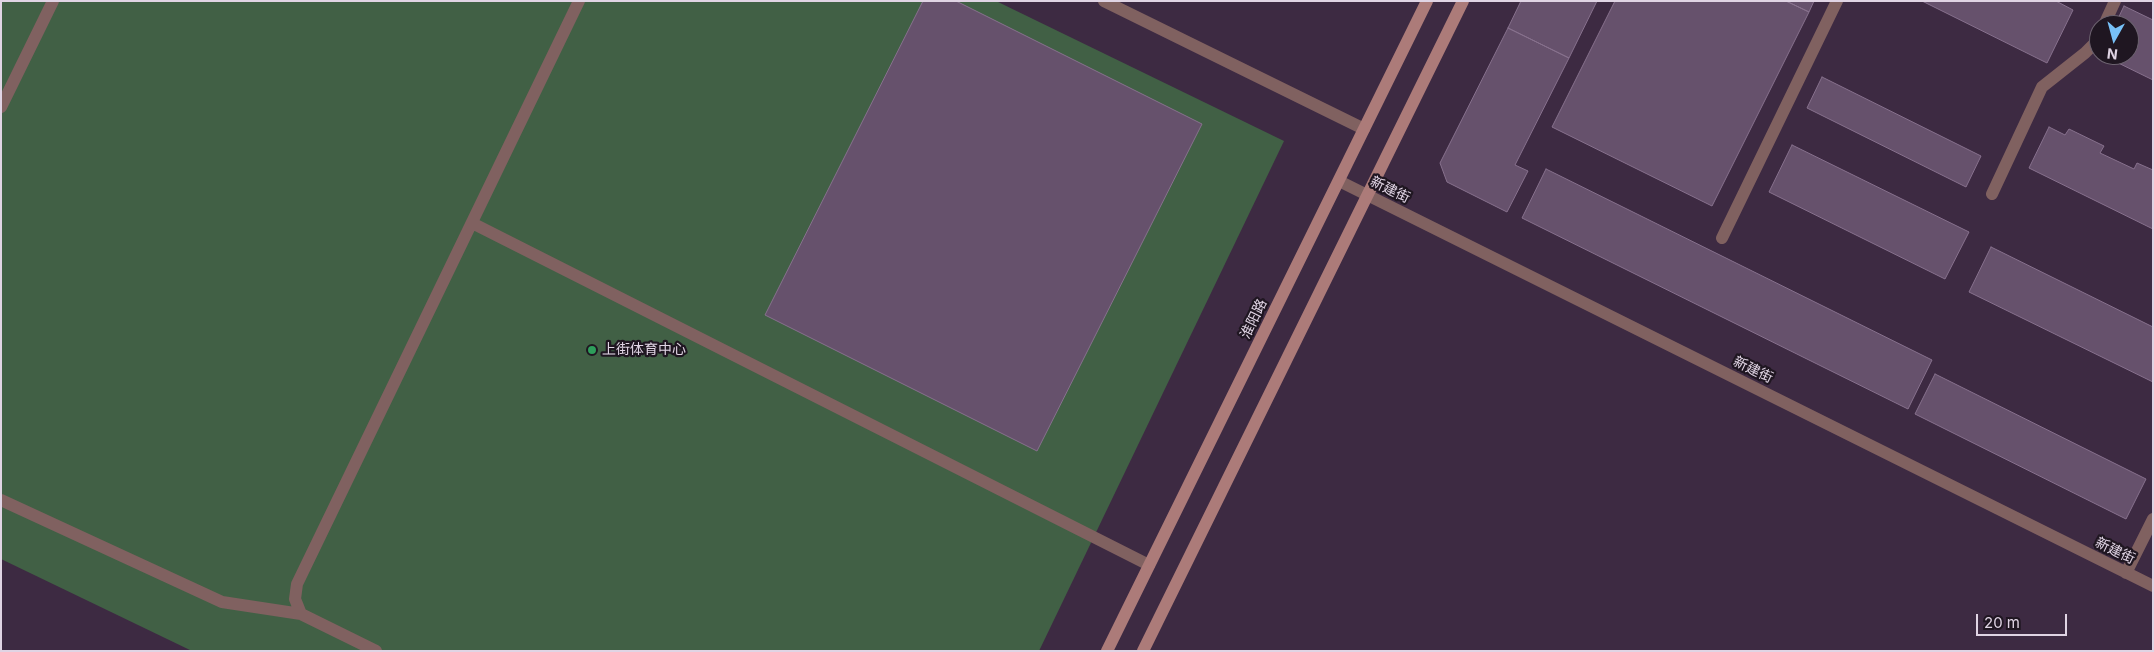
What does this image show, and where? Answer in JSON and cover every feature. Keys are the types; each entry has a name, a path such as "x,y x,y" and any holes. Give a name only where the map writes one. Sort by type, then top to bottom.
{"main road":[{"name":"淮阳路","path":"1107,651 1428,1"},
{"path":"1143,651 1463,1"}],"street":[{"path":"1,108 53,1"},
{"path":"301,614 295,599 297,584 579,1"},
{"path":"1104,1 1364,129"},
{"path":"1722,238 1837,1"},
{"path":"2109,15 2115,1"},
{"path":"1992,194 2042,87 2089,49"},
{"name":"新建街","path":"1339,181 2153,586"},
{"path":"472,223 1149,565"},
{"path":"1,500 222,602 301,614 376,651"},
{"path":"2126,573 2153,518"}],"green space":[{"name":"上街体育中心","path":"1,1 996,1 1284,141 1039,651 192,651 1,559"}],"building":[{"path":"923,1 956,1 1202,124 1037,451 765,315"},
{"path":"1521,1 1597,1 1569,58 1508,28"},
{"path":"1615,1 1786,1 1809,12 1712,206 1552,127"},
{"path":"1786,1 1814,1 1809,12"},
{"path":"1922,1 2056,1 2073,10 2047,63"},
{"path":"2124,6 2153,20 2153,80 2122,65 2139,65 2139,15 2120,15"},
{"path":"1508,28 1569,58 1515,165 1528,171 1507,212 1447,182 1440,163"},
{"path":"1822,77 1981,156 1966,187 1807,108"},
{"path":"2049,127 2065,135 2069,129 2104,146 2100,153 2134,169 2137,163 2153,170 2153,229 2029,168"},
{"path":"1792,145 1969,232 1945,279 1769,192"},
{"path":"1546,169 1932,360 1908,409 1522,218"},
{"path":"1991,247 2153,327 2153,382 1969,292"},
{"path":"1935,374 2146,479 2126,519 1915,414"}],"place":[{"name":"上街体育中心","path":"592,350"}]}
